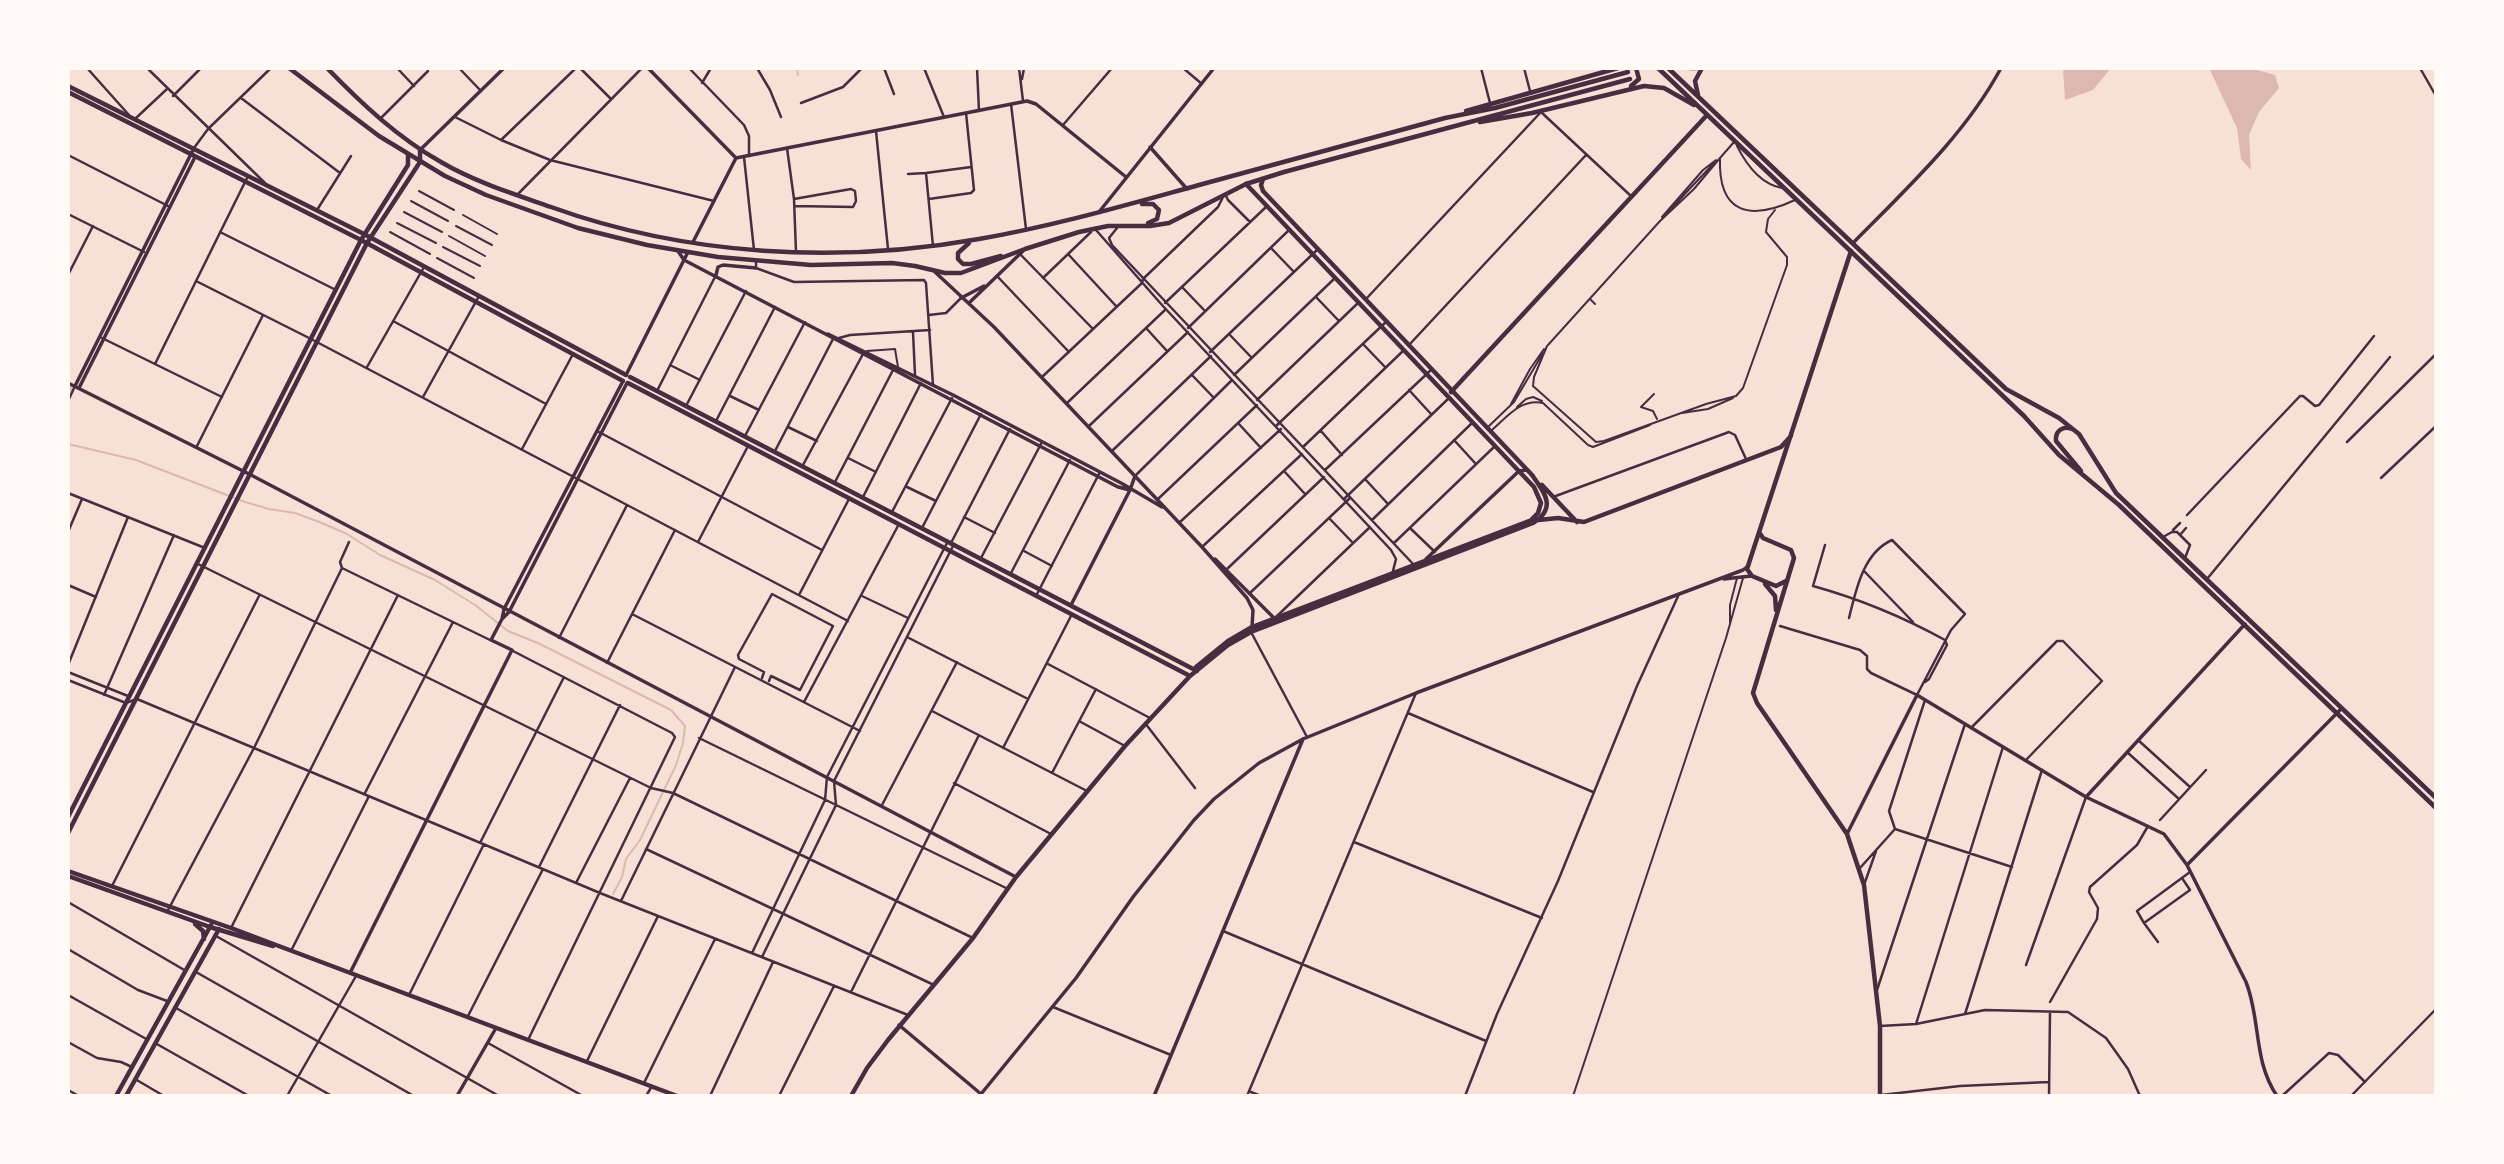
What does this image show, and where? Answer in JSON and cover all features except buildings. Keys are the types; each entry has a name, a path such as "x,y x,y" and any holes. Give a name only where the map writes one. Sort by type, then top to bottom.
{"main road":[{"path":"289,68 369,128 420,162 476,191 578,228 676,250 811,265 892,263 949,274 961,273 1025,249"},
{"path":"327,68 380,119 420,150 457,171 587,219 627,229 693,242 796,252 933,246 1026,230 1187,189 1618,68"},
{"path":"1621,91 1637,83 1639,74 1636,68"},
{"path":"1658,68 2024,416 2059,455 2086,476 2245,624 2436,808"},
{"path":"1668,68 2006,388 2075,430 2090,447 2113,489 2436,798"},
{"path":"1690,68 1700,68 1695,81 1698,96"},
{"path":"1445,118 1495,108 1628,72"},
{"path":"1122,225 1150,226 1169,223 1246,184 1630,79"},
{"path":"1462,124 1541,112 1644,86 1664,88 1707,115"},
{"path":"70,90 245,182 363,237"},
{"path":"1448,397 1707,115"},
{"path":"133,122 194,148 317,210 422,269 497,305 759,452 1190,676"},
{"path":"68,833 369,241 420,162 420,150"},
{"path":"68,817 363,237 407,167 408,154"},
{"path":"1263,179 1263,191 1577,522"},
{"path":"851,1096 867,1068 899,1025 973,938 1007,888 1125,746 1196,670 1252,629 1529,523 1538,513 1541,500 1534,487 1246,184"},
{"path":"982,239 960,248 957,255 961,263 971,264 1095,228 1151,223 1159,216 1159,210 1149,203 1117,208"},
{"path":"1787,581 1777,586 1752,576 1748,565 1851,251"},
{"path":"422,269 476,302 573,354 657,391 1196,670"},
{"path":"494,311 497,305"},
{"path":"278,404 285,407"},
{"path":"698,419 701,414"},
{"path":"2075,430 2062,428 2057,433 2056,441 2086,476"},
{"path":"1276,620 1392,573 1415,567 1422,562 1540,519 1561,518 1577,522 1781,447 1791,436"},
{"path":"759,452 762,445"},
{"path":"1781,447 1786,453"},
{"path":"1530,473 1545,493 1547,502 1546,511 1540,519"},
{"path":"817,482 821,475"},
{"path":"876,512 879,505"},
{"path":"1759,532 1763,538 1793,553 1794,558 1755,679 1754,698 1847,834 1860,868 1880,1026 1880,1096"},
{"path":"1757,541 1763,538"},
{"path":"1762,580 1774,596 1775,619"},
{"path":"1125,642 1129,635"},
{"path":"68,874 112,886 169,909 203,931 203,942"},
{"path":"68,874 291,951"},
{"path":"188,919 212,924"},
{"path":"116,1096 212,924"},
{"path":"220,927 231,928 677,1096"},
{"path":"126,1096 220,927"}],"street":[{"path":"87,68 133,122 167,89"},
{"path":"147,68 267,185"},
{"path":"173,96 201,68"},
{"path":"69,398 145,252 194,148 208,129 271,68"},
{"path":"397,68 414,86"},
{"path":"459,68 481,91"},
{"path":"420,150 505,68"},
{"path":"501,140 578,68 611,99"},
{"path":"518,194 642,68"},
{"path":"648,68 736,158"},
{"path":"688,68 744,125 749,136 747,156 754,250"},
{"path":"702,83 711,68"},
{"path":"757,68 781,117"},
{"path":"801,103 843,87 862,68"},
{"path":"884,68 894,94"},
{"path":"924,68 944,117"},
{"path":"977,68 979,111"},
{"path":"1019,68 1023,101"},
{"path":"1022,80 1024,68"},
{"path":"1063,125 1112,68"},
{"path":"1183,68 1202,84"},
{"path":"1097,213 1214,68"},
{"path":"1481,68 1490,103"},
{"path":"1524,68 1530,91"},
{"path":"1853,243 1940,152 1976,107 2001,68"},
{"path":"2420,68 2436,96"},
{"path":"380,119 428,71"},
{"path":"68,99 70,90"},
{"path":"241,97 340,173"},
{"path":"736,158 1023,101 1036,104 1126,177"},
{"path":"1011,104 1026,230"},
{"path":"1366,299 1541,112 1632,197"},
{"path":"929,198 973,192 966,113"},
{"path":"454,116 501,140 550,160 714,201"},
{"path":"876,131 888,250"},
{"path":"1150,147 1187,189"},
{"path":"786,148 795,206 796,252"},
{"path":"68,155 168,205"},
{"path":"1409,345 1586,155"},
{"path":"317,210 351,156"},
{"path":"693,242 736,158"},
{"path":"908,174 971,167"},
{"path":"926,173 933,246"},
{"path":"155,363 248,176"},
{"path":"794,199 851,189 855,191 856,201 853,207 795,206"},
{"path":"1225,194 1250,222"},
{"path":"1042,378 1218,206 1225,194"},
{"path":"1066,403 1146,328 1182,287 1267,206"},
{"path":"68,214 145,252"},
{"path":"1122,225 1111,235 1110,241 1142,281"},
{"path":"68,275 93,226"},
{"path":"1043,278 1095,228 1165,306 1234,375 1301,454 1395,556 1392,573"},
{"path":"1089,427 1289,230"},
{"path":"220,232 336,290"},
{"path":"1271,248 1294,272"},
{"path":"970,302 1025,249"},
{"path":"1112,451 1318,249"},
{"path":"676,250 684,260 864,353"},
{"path":"491,640 509,612 578,479 688,251"},
{"path":"1020,254 1093,330"},
{"path":"1068,254 1116,307"},
{"path":"756,268 757,260"},
{"path":"657,391 718,267 723,265 756,268 794,282 922,278 926,283 933,385"},
{"path":"366,368 422,269"},
{"path":"933,270 961,298 970,302 1135,475 1247,598 1253,610 1252,629 1305,738 1154,1096"},
{"path":"929,314 946,313 961,298 997,276"},
{"path":"997,276 1069,352"},
{"path":"1234,375 1335,278"},
{"path":"196,281 318,342 848,621"},
{"path":"1182,287 1205,311"},
{"path":"686,406 746,291"},
{"path":"423,397 479,296"},
{"path":"1316,297 1339,321"},
{"path":"1157,499 1359,303"},
{"path":"716,421 775,306"},
{"path":"196,447 263,315"},
{"path":"393,321 546,404"},
{"path":"1278,425 1387,321"},
{"path":"745,436 805,322"},
{"path":"1146,328 1168,352"},
{"path":"839,338 930,330"},
{"path":"913,331 915,379"},
{"path":"823,332 1167,510"},
{"path":"1229,334 1251,358"},
{"path":"2187,515 2300,396 2315,406 2319,405 2374,336"},
{"path":"102,337 222,397"},
{"path":"775,452 833,339"},
{"path":"1363,344 1386,368"},
{"path":"1202,547 1284,471 1320,430 1404,350"},
{"path":"803,466 864,353"},
{"path":"522,449 573,354"},
{"path":"1211,354 1232,380 1258,403"},
{"path":"2347,442 2436,354"},
{"path":"2207,580 2390,358"},
{"path":"670,365 700,380"},
{"path":"1325,471 1432,369"},
{"path":"835,482 896,370"},
{"path":"1192,375 1214,398"},
{"path":"1003,748 1135,475 1232,380"},
{"path":"922,382 933,385 952,398"},
{"path":"863,497 922,382"},
{"path":"68,383 244,471 1016,877"},
{"path":"1409,390 1432,415"},
{"path":"729,396 759,410"},
{"path":"1250,593 1329,518 1448,397"},
{"path":"892,512 952,398"},
{"path":"922,528 982,413"},
{"path":"1371,520 1472,422"},
{"path":"1238,423 1261,448"},
{"path":"2381,478 2436,426"},
{"path":"788,427 817,441"},
{"path":"752,953 825,800 827,777 1010,428"},
{"path":"1179,523 1281,429"},
{"path":"1281,429 1304,449 1415,567"},
{"path":"1320,430 1342,455"},
{"path":"502,620 504,609 573,476 599,432"},
{"path":"599,432 822,550"},
{"path":"1553,497 1729,432 1735,435 1747,460"},
{"path":"1454,440 1476,464"},
{"path":"981,558 1041,444"},
{"path":"698,542 748,446"},
{"path":"1394,544 1495,446"},
{"path":"848,458 876,472"},
{"path":"1011,573 1071,459"},
{"path":"1284,471 1306,494"},
{"path":"1422,562 1519,471 1530,473"},
{"path":"1036,596 1099,474"},
{"path":"1227,569 1324,477"},
{"path":"1365,479 1388,504"},
{"path":"906,486 936,501"},
{"path":"68,493 205,548"},
{"path":"799,595 849,498"},
{"path":"68,532 82,499"},
{"path":"559,638 627,505"},
{"path":"68,665 128,517"},
{"path":"964,517 995,533"},
{"path":"1329,518 1353,543"},
{"path":"2163,537 2180,523"},
{"path":"804,702 899,524"},
{"path":"1202,547 1276,620 1370,527"},
{"path":"1410,528 1435,552"},
{"path":"2180,535 2186,528"},
{"path":"607,663 675,530"},
{"path":"2170,533 2176,532 2190,545 2185,558"},
{"path":"104,695 174,535"},
{"path":"1847,834 1945,640 1951,629 1964,617 1964,612 1895,541 1886,543 1863,570 1849,618"},
{"path":"169,909 254,748 316,622 342,568 340,562 349,542"},
{"path":"762,957 836,805 834,781 951,551 951,543"},
{"path":"1825,545 1813,586 1854,597 1945,640"},
{"path":"1023,551 1052,566"},
{"path":"197,564 651,789 673,793 973,938"},
{"path":"899,1025 980,1095 1076,978 1133,897 1194,820 1214,799 1259,763 1305,738 1416,693 1711,581 1738,574 1748,565"},
{"path":"342,568 512,650 673,733 675,740 528,1040"},
{"path":"1863,570 1916,624"},
{"path":"1738,574 1752,576"},
{"path":"68,585 96,597"},
{"path":"112,886 260,594"},
{"path":"762,678 764,672 739,659 738,655 772,594 833,626 800,690 771,676 769,681"},
{"path":"1465,1096 1486,1041 1542,918 1679,594"},
{"path":"231,928 398,595"},
{"path":"632,614 860,731"},
{"path":"364,794 453,622"},
{"path":"2026,965 2086,797 2245,624"},
{"path":"1780,626 1860,650 1867,656 1867,669 1871,673 1917,695 2086,797 2167,837 2187,865 2251,996 2264,1073 2277,1096"},
{"path":"907,637 1028,699"},
{"path":"1971,728 2057,641 2065,642 2102,681 2026,761"},
{"path":"350,973 512,650"},
{"path":"882,806 957,662"},
{"path":"1046,663 1150,718"},
{"path":"621,901 735,667"},
{"path":"68,672 600,893 908,1015"},
{"path":"409,995 564,677"},
{"path":"68,680 126,703 137,699"},
{"path":"1052,773 1096,689"},
{"path":"1261,1096 1248,1093 1416,693"},
{"path":"1895,829 1889,811 1925,700"},
{"path":"468,1017 620,705"},
{"path":"2187,865 2342,708"},
{"path":"932,710 1087,791"},
{"path":"1408,713 1593,792"},
{"path":"1079,721 1125,746"},
{"path":"1145,723 1195,788"},
{"path":"1877,992 1965,724"},
{"path":"850,992 979,735"},
{"path":"699,738 1007,888"},
{"path":"2138,740 2190,787"},
{"path":"1916,1024 2003,747"},
{"path":"2127,752 2179,799"},
{"path":"2160,820 2206,770"},
{"path":"1965,1015 2042,771"},
{"path":"576,883 630,778"},
{"path":"954,783 1051,834"},
{"path":"291,951 369,796"},
{"path":"2050,1002 2098,919 2098,908 2089,892 2090,887 2137,845 2148,826"},
{"path":"1895,829 2012,867"},
{"path":"1860,868 1895,829"},
{"path":"1354,842 1542,918"},
{"path":"646,849 934,985"},
{"path":"1864,885 1877,849"},
{"path":"2158,942 2137,911 2190,872"},
{"path":"2182,878 2190,890"},
{"path":"2144,923 2196,885"},
{"path":"68,902 187,971"},
{"path":"586,1062 658,916"},
{"path":"1223,930 1486,1041"},
{"path":"216,936 499,1096"},
{"path":"644,1084 715,939"},
{"path":"68,949 138,990 169,1002"},
{"path":"710,1096 773,961"},
{"path":"196,972 414,1096"},
{"path":"287,1096 356,976"},
{"path":"779,1096 834,986"},
{"path":"68,995 148,1040"},
{"path":"1053,1007 1171,1055"},
{"path":"176,1008 332,1096"},
{"path":"2351,1096 2436,1009"},
{"path":"1880,1026 1916,1024 1991,1010 2068,1012 2106,1038 2128,1069 2140,1096"},
{"path":"2049,1096 2050,1012"},
{"path":"457,1096 496,1028"},
{"path":"68,1042 97,1058 121,1062 132,1067"},
{"path":"487,1042 583,1096"},
{"path":"155,1043 249,1096"},
{"path":"2283,1096 2329,1053 2338,1055 2365,1082"},
{"path":"135,1079 164,1096"},
{"path":"1880,1096 1960,1086 2049,1082"},
{"path":"646,1096 652,1086"},
{"path":"660,1089 670,1096"},
{"path":"68,1090 79,1096"}],"lane":[{"path":"1660,220 1688,195 1735,141"},
{"path":"1720,158 1720,180 1724,194 1741,209 1775,210 1796,200"},
{"path":"1489,429 1508,408 1547,346 1703,170 1720,158"},
{"path":"419,191 454,210"},
{"path":"411,201 448,221"},
{"path":"1547,346 1533,386 1592,440 1604,441 1736,396 1743,388 1787,265 1787,257 1766,232 1768,219 1775,210"},
{"path":"404,212 442,232"},
{"path":"463,215 498,234"},
{"path":"397,223 436,243"},
{"path":"456,226 492,245"},
{"path":"390,232 430,254"},
{"path":"449,236 485,256"},
{"path":"443,247 480,266"},
{"path":"437,258 474,278"},
{"path":"1589,299 1595,304"},
{"path":"864,353 895,349 896,370"},
{"path":"1654,394 1641,407 1653,411 1658,421"},
{"path":"1489,429 1524,404 1536,401 1543,403 1588,445 1594,447 1658,421"},
{"path":"1726,638 1730,605 1738,574"},
{"path":"1573,1096 1726,638 1744,576"},
{"path":"861,596 909,618"}],"shaded area":[{"path":"2063,68 2111,68 2093,90 2065,100"},
{"path":"2209,68 2250,68 2275,75 2279,88 2259,112 2249,135 2251,170 2241,159 2237,128"}],"waterway":[{"path":"797,68 798,75"},
{"path":"68,444 136,460 245,502 295,513 347,534 380,555 435,580 475,605 508,631 540,644 671,710 685,726 683,743 676,765 640,840 626,859 622,877 613,894"}]}
